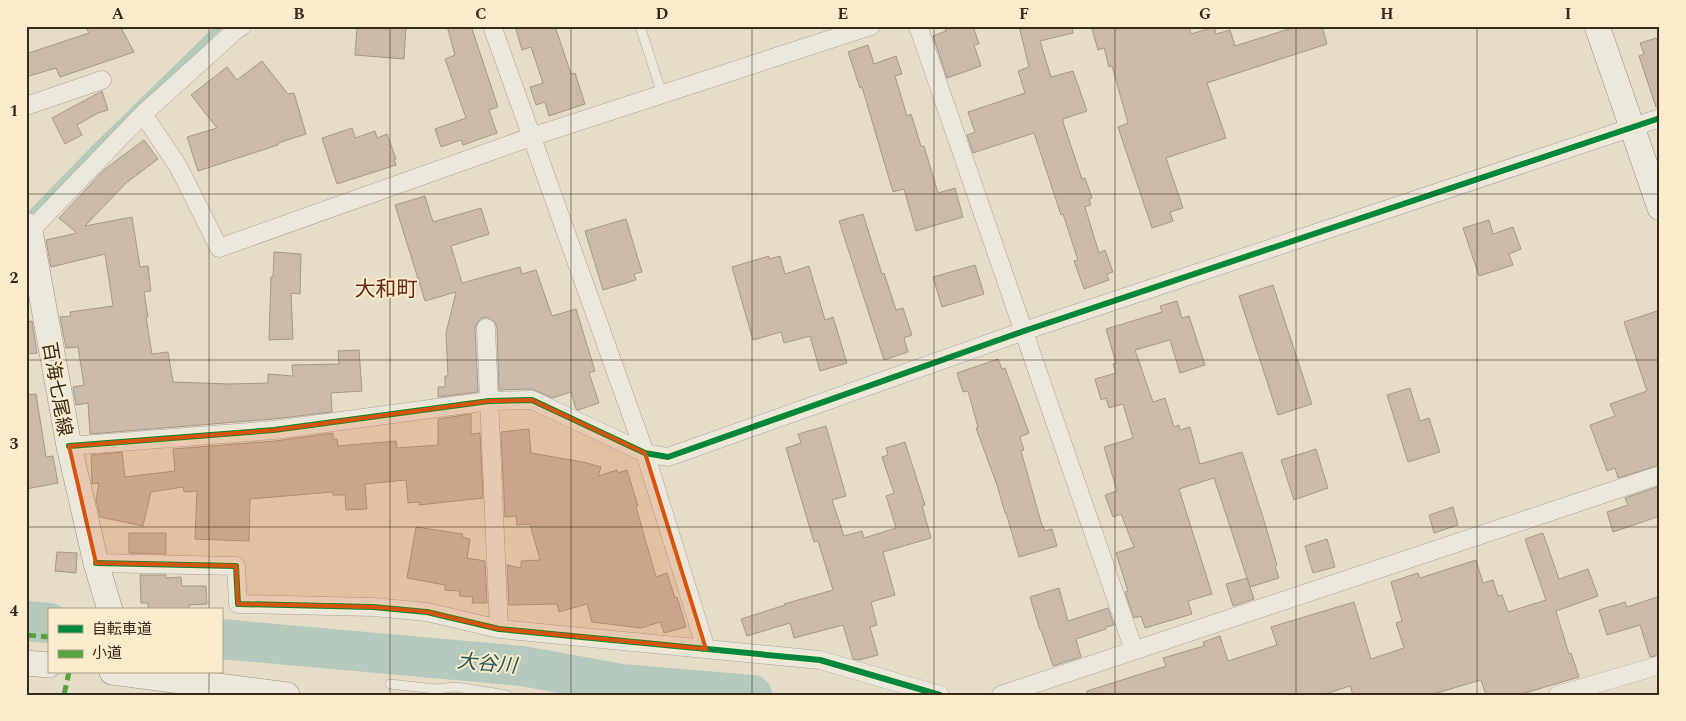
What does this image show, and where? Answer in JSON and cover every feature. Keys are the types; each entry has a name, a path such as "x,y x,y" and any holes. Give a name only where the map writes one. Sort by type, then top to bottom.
{"main road":[{"path":"1597,26 1660,208"},
{"name":"百海七尾線","path":"28,228 69,446 96,563 110,608"},
{"path":"26,663 48,665"},
{"path":"125,678 287,695"}],"street":[{"path":"28,228 143,114 242,26"},
{"path":"492,26 645,453 706,649"},
{"path":"143,114 178,166 219,248 531,137 871,26"},
{"path":"918,26 1134,650"},
{"path":"26,106 102,80"},
{"path":"69,446 274,430 489,401 532,400 645,453 668,457 1024,331 1660,118"},
{"path":"486,328 499,629"},
{"path":"1001,695 1660,475"},
{"path":"96,563 236,566 238,604 373,607 427,612 499,629 820,660 940,695"},
{"path":"1558,695 1660,665"}],"lane":[{"path":"640,26 662,94"},
{"path":"390,684 435,688 456,686 507,695"}],"highlighted area":[{"path":"532,400 645,453 706,649 499,629 427,612 373,607 238,604 236,566 96,563 69,446 274,430 489,401"}],"building":[{"path":"85,26 120,26 134,52 60,77 56,68 26,77 26,54 89,33"},
{"path":"357,26 406,26 404,59 355,55"},
{"path":"447,26 471,26 498,107 489,110 497,133 463,145 461,140 441,147 435,129 466,118 445,59 455,55"},
{"path":"515,26 555,26 571,74 575,73 585,104 549,116 545,102 536,105 530,87 543,83 531,47 522,50"},
{"path":"945,26 973,26 979,44 974,45 981,66 947,78 933,36 946,31"},
{"path":"1019,26 1072,26 1073,33 1040,41 1051,77 1073,71 1087,111 1063,119 1063,122 1082,179 1085,178 1092,198 1089,199 1091,205 1085,207 1099,253 1105,250 1113,272 1107,274 1109,280 1084,289 1074,261 1078,260 1034,133 973,153 967,135 975,132 968,112 1025,93 1018,71 1029,67"},
{"path":"1101,26 1189,26 1191,34 1214,27 1216,34 1230,30 1235,46 1298,26 1322,26 1327,44 1207,83 1226,138 1166,158 1183,208 1170,212 1173,221 1152,228 1118,127 1128,123 1112,66 1109,67 1104,48 1098,50 1092,29"},
{"path":"1656,38 1660,48 1660,107 1656,107 1639,56 1644,54 1640,43"},
{"path":"868,45 874,64 896,56 902,74 895,76 907,116 911,114 921,146 924,146 938,193 955,188 963,217 916,231 904,189 893,192 862,87 860,88 848,52"},
{"path":"262,61 288,94 294,93 306,134 198,171 187,137 217,128 191,95 227,67 237,80"},
{"path":"102,91 108,110 98,113 77,125 82,135 65,144 52,118"},
{"path":"352,128 355,138 375,131 377,138 387,134 396,159 394,159 396,165 337,184 322,138"},
{"path":"144,140 158,159 126,183 85,226 132,217 140,267 148,266 151,291 144,292 152,354 168,352 173,382 268,383 268,374 293,376 292,365 339,364 338,351 359,350 362,391 331,393 332,412 273,419 90,434 88,403 76,405 73,387 84,385 78,347 66,348 60,317 71,316 70,312 113,306 105,254 51,267 46,240 77,233 59,218 105,169"},
{"path":"425,196 433,222 481,208 489,234 451,246 462,283 520,267 522,274 536,270 552,316 576,309 595,371 589,373 599,403 578,410 576,409 571,392 552,398 532,389 499,390 497,328 495,322 486,317 480,319 475,328 478,392 438,397 438,387 445,387 445,376 448,376 446,333 456,292 425,301 395,205"},
{"path":"863,214 882,274 884,273 896,310 903,308 912,335 904,338 908,352 884,360 839,221"},
{"path":"626,219 642,272 634,274 636,280 603,290 585,231"},
{"path":"1489,220 1493,234 1513,227 1521,249 1509,254 1513,265 1479,276 1463,228"},
{"path":"274,252 301,254 300,294 291,293 293,339 269,340 271,277 273,277"},
{"path":"769,256 769,259 780,256 785,274 809,266 825,320 833,317 847,363 820,371 810,336 784,343 781,332 753,340 732,267"},
{"path":"975,265 984,294 942,307 933,277"},
{"path":"1273,285 1312,404 1278,415 1239,296"},
{"path":"1177,301 1182,318 1189,316 1205,365 1180,373 1170,340 1135,350 1153,402 1165,398 1174,427 1179,425 1180,430 1190,427 1200,464 1242,452 1277,565 1275,566 1279,578 1250,587 1214,478 1179,489 1212,594 1188,601 1192,614 1145,628 1141,616 1134,618 1125,592 1128,591 1116,553 1134,547 1121,514 1113,517 1105,495 1117,491 1104,447 1133,438 1123,404 1109,408 1106,398 1101,400 1095,379 1116,373 1113,364 1116,363 1106,329 1162,312 1160,306"},
{"path":"1660,310 1660,465 1618,478 1615,468 1607,471 1590,425 1615,416 1610,404 1647,391 1624,322"},
{"path":"32,321 37,353 26,354 26,322"},
{"path":"998,359 1002,369 1005,368 1029,433 1020,437 1024,450 1021,451 1041,522 1045,531 1052,529 1057,546 1019,557 997,485 976,428 978,427 968,391 963,392 957,373"},
{"path":"1410,388 1420,421 1429,418 1440,452 1408,462 1387,395"},
{"path":"36,394 46,457 53,456 58,483 26,489 26,395"},
{"path":"471,414 471,434 480,433 483,498 419,505 420,502 408,503 406,480 365,484 367,509 346,510 345,495 333,495 332,492 250,499 249,541 195,539 197,491 184,492 183,487 151,492 143,526 100,517 96,499 99,483 92,484 91,455 122,452 125,477 175,471 173,449 275,441 333,433 333,439 337,439 338,446 396,441 397,448 438,445 438,419"},
{"path":"826,426 846,496 832,500 844,536 862,531 864,538 896,528 886,496 894,493 882,457 888,455 886,448 905,442 925,505 922,506 931,538 883,552 895,595 871,602 877,625 870,627 878,655 859,660 853,659 843,625 794,638 790,623 747,636 741,619 833,590 818,541 814,542 786,448 801,443 798,434"},
{"path":"529,429 531,453 601,467 598,476 617,470 618,473 627,470 656,577 667,573 686,627 664,633 660,622 641,628 592,622 587,604 559,612 557,604 509,605 507,565 521,568 521,561 540,560 530,524 517,525 516,516 505,517 501,432"},
{"path":"1316,449 1328,488 1294,500 1281,460"},
{"path":"1660,486 1660,516 1613,532 1607,512 1628,505 1625,498"},
{"path":"1453,507 1458,525 1434,533 1429,515"},
{"path":"416,527 463,534 462,537 470,539 467,558 485,561 487,603 472,603 473,597 459,596 460,591 445,590 445,585 407,578"},
{"path":"129,533 166,533 166,554 129,553"},
{"path":"1543,533 1559,579 1588,569 1598,596 1556,611 1569,654 1571,653 1579,677 1518,695 1486,695 1481,680 1430,695 1353,695 1350,686 1322,695 1087,695 1087,691 1166,666 1163,658 1204,646 1203,642 1220,636 1228,661 1277,645 1271,627 1354,602 1371,659 1404,648 1396,623 1402,621 1391,582 1418,573 1420,578 1476,560 1483,583 1493,580 1498,596 1502,595 1508,612 1546,600 1525,539"},
{"path":"1327,539 1335,567 1313,573 1305,546"},
{"path":"57,552 77,553 76,573 55,571"},
{"path":"140,575 166,575 166,578 181,577 182,586 206,586 207,604 189,605 189,608 148,608 148,603 141,603"},
{"path":"1247,578 1254,599 1233,606 1226,584"},
{"path":"1059,588 1068,621 1108,608 1114,625 1076,639 1081,657 1053,666 1030,597"},
{"path":"1660,596 1660,655 1650,657 1640,625 1607,635 1599,610 1625,602 1627,607"}],"waterway":[{"path":"26,219 96,147 220,26"},
{"name":"大谷川","path":"26,621 48,623"},
{"name":"大谷川","path":"222,639 522,666 621,684 752,695"}],"marked path":[{"path":"26,635 48,637"},
{"path":"64,695 69,674"}],"cycle path":[{"path":"69,446 274,430 489,401 532,400 645,453 668,457 1024,331 1660,118"},
{"path":"96,563 236,566 238,604 373,607 427,612 499,629 820,660 940,695"}],"district":[{"name":"大和町","path":"386,289"}]}
